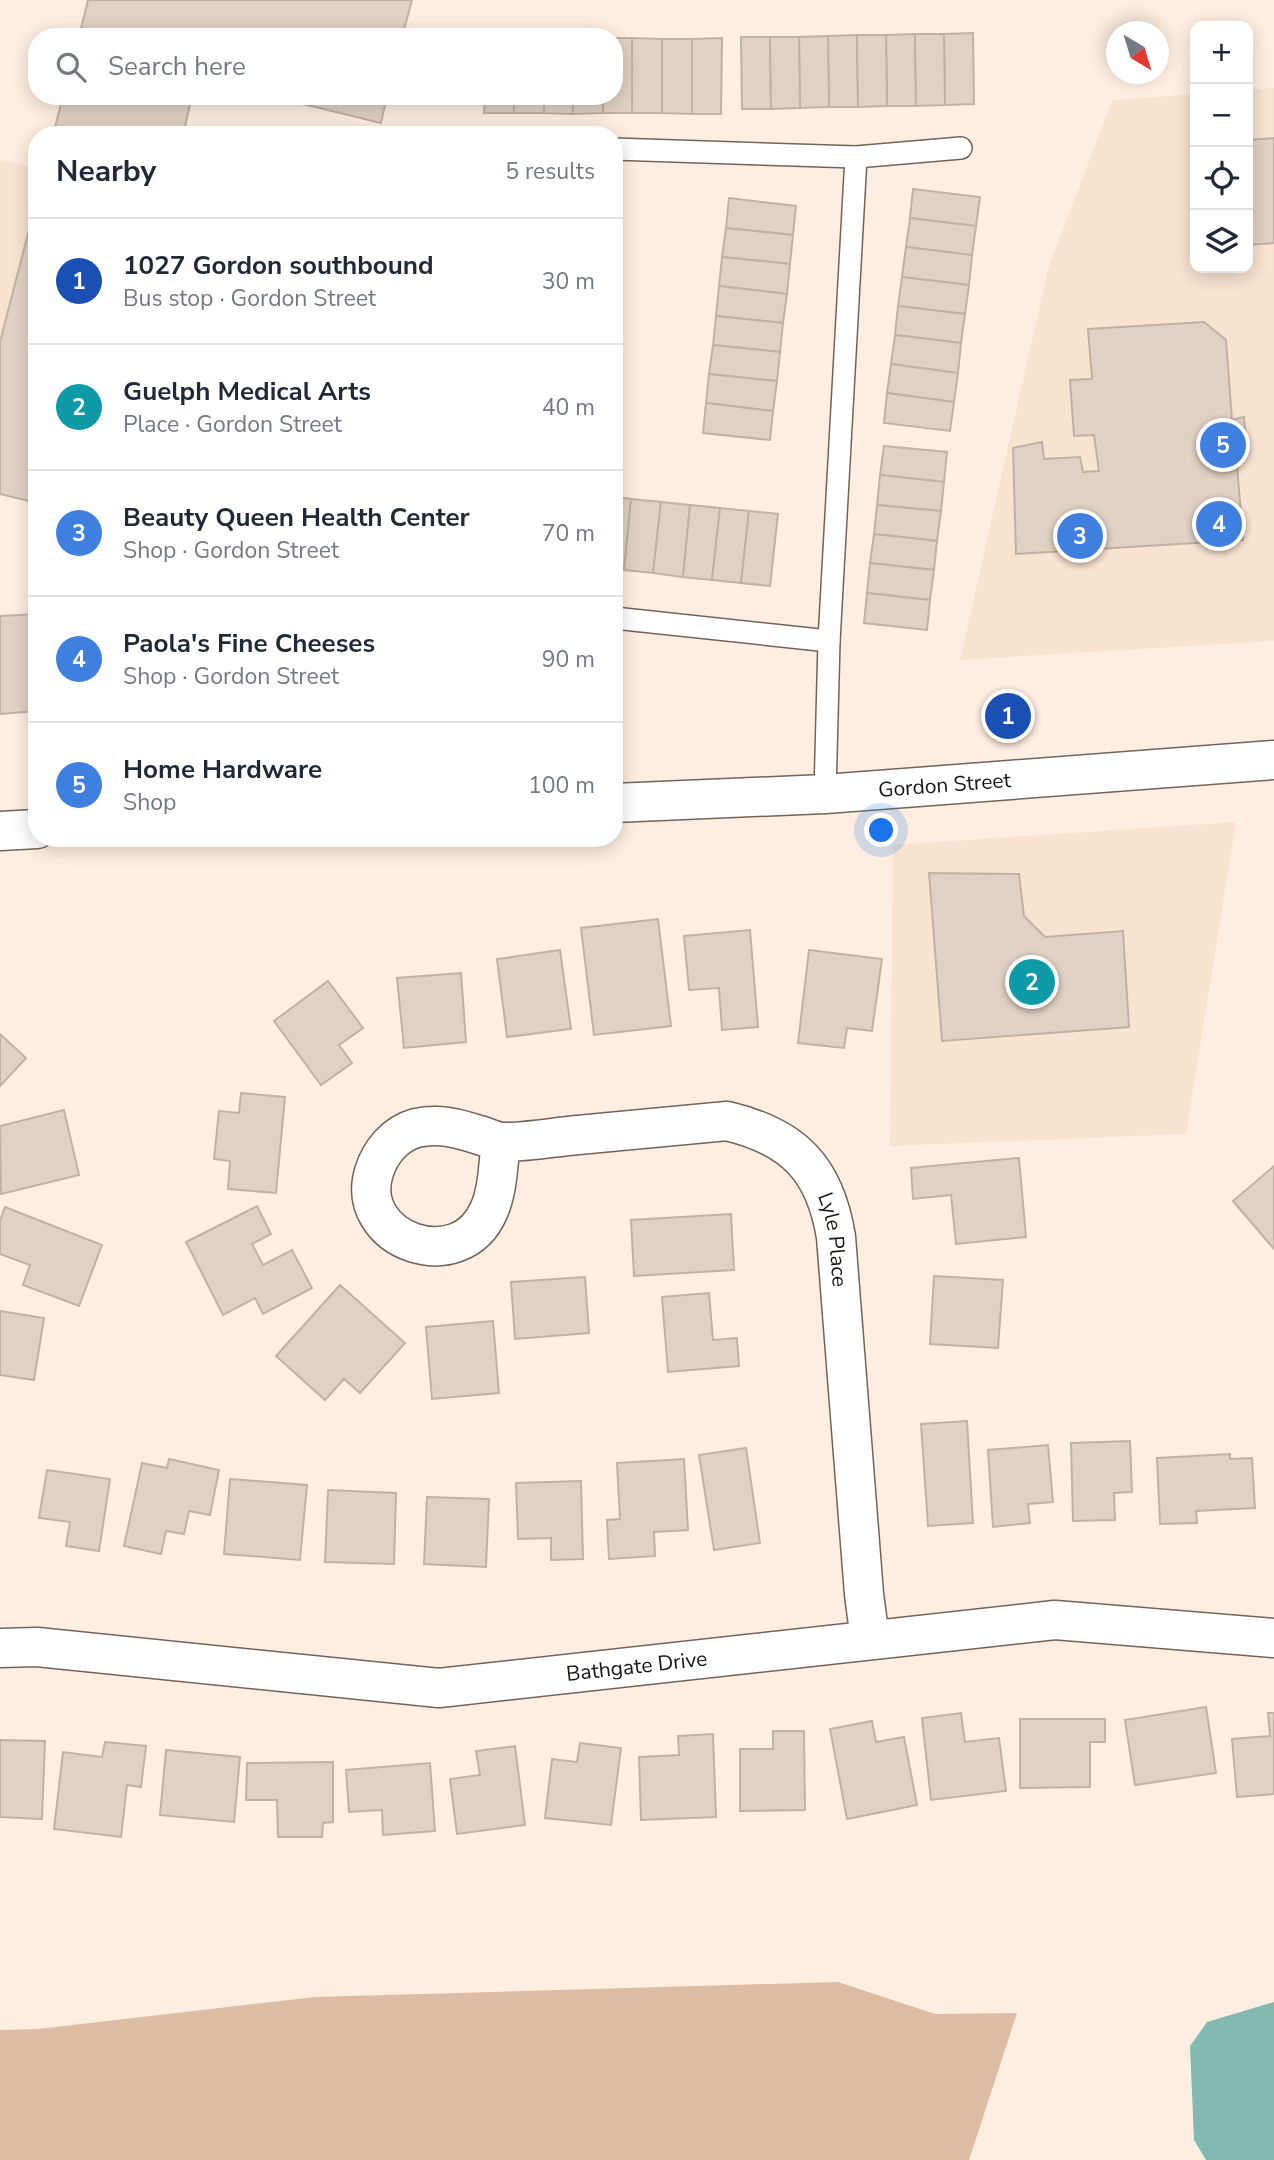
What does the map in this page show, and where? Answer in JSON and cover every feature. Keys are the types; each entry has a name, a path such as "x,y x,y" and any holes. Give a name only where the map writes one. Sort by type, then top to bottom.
{"street":[{"name":"Gordon Street","path":"623,803 825,794 1274,760"},
{"path":"0,831 28,829"},
{"name":"Lyle Place","path":"501,1142 727,1121 755,1128 780,1141 802,1160 820,1181 831,1207 836,1237 864,1594 870,1640"},
{"name":"Bathgate Drive","path":"0,1648 37,1647 439,1688 1055,1620 1274,1639"}],"lane":[{"path":"623,149 856,157 961,148"},
{"path":"825,794 829,641 856,157"},
{"path":"623,619 829,641"}],"shaded area":[{"path":"1274,88 1274,641 960,660 1048,269 1112,100 1190,94 1190,273 1253,273 1253,90"},
{"path":"0,160 28,166 28,241 0,351"},
{"path":"1236,822 1186,1134 890,1146 893,845"},
{"path":"838,1982 935,2014 1017,2013 969,2160 0,2160 0,2030 38,2029 315,1997"}],"water":[{"path":"1274,2002 1274,2160 1206,2160 1194,2140 1190,2046 1207,2022"}],"building":[{"path":"88,0 412,0 404,28 81,28"},
{"path":"973,33 974,104 945,105 944,34"},
{"path":"915,34 916,106 887,106 886,35"},
{"path":"915,34 944,34 945,105 916,106"},
{"path":"857,35 858,107 829,107 828,36"},
{"path":"857,35 886,35 887,106 858,107"},
{"path":"828,36 829,107 800,108 799,37"},
{"path":"741,37 770,37 771,109 742,109"},
{"path":"770,37 799,37 800,108 771,109"},
{"path":"623,38 632,38 632,113 603,113 603,105 623,105"},
{"path":"632,38 662,39 662,113 632,113"},
{"path":"722,38 721,114 692,114 692,39"},
{"path":"662,39 692,39 692,114 662,113"},
{"path":"61,105 190,105 185,126 55,126"},
{"path":"307,105 385,105 381,123"},
{"path":"484,105 514,105 514,113 484,113"},
{"path":"514,105 544,105 544,113 514,113"},
{"path":"544,105 573,105 573,114 544,113"},
{"path":"573,105 603,105 603,113 573,114"},
{"path":"1274,138 1274,243 1253,245 1253,140"},
{"path":"913,189 980,197 976,226 910,218"},
{"path":"729,198 796,206 793,235 726,228"},
{"path":"910,218 976,226 972,255 906,247"},
{"path":"726,228 793,235 790,264 722,257"},
{"path":"28,234 28,501 0,494 0,342"},
{"path":"906,247 972,255 969,285 902,277"},
{"path":"722,257 790,264 787,294 719,286"},
{"path":"902,277 969,285 965,314 898,306"},
{"path":"719,286 787,294 783,323 716,316"},
{"path":"898,306 965,314 961,343 895,335"},
{"path":"716,316 783,323 780,352 713,345"},
{"path":"1204,322 1226,340 1232,420 1244,417 1247,452 1236,453 1243,540 1016,554 1013,448 1042,442 1044,459 1080,457 1083,472 1099,471 1094,435 1074,436 1070,380 1092,379 1088,329"},
{"path":"895,335 961,343 958,373 891,364"},
{"path":"713,345 780,352 777,381 709,374"},
{"path":"891,364 958,373 954,402 887,393"},
{"path":"709,374 777,381 773,411 706,403"},
{"path":"887,393 954,402 950,431 884,423"},
{"path":"706,403 773,411 770,440 703,433"},
{"path":"884,446 947,452 944,482 880,475"},
{"path":"880,475 944,482 941,511 877,505"},
{"path":"623,498 631,499 623,570"},
{"path":"631,499 661,502 653,573 624,570"},
{"path":"661,502 690,505 683,577 653,573"},
{"path":"690,505 720,508 712,580 683,577"},
{"path":"877,505 941,511 937,541 874,534"},
{"path":"720,508 749,511 741,583 712,580"},
{"path":"749,511 778,514 770,586 741,583"},
{"path":"874,534 937,541 934,570 870,563"},
{"path":"870,563 934,570 930,600 867,593"},
{"path":"867,593 930,600 927,630 864,623"},
{"path":"28,614 28,712 0,714 0,616"},
{"path":"929,873 1019,874 1024,916 1045,937 1123,931 1129,1027 942,1041"},
{"path":"658,919 671,1026 594,1035 581,928"},
{"path":"750,930 758,1027 722,1030 719,988 689,990 684,936"},
{"path":"560,950 571,1029 507,1037 497,959"},
{"path":"809,950 882,959 872,1031 847,1028 844,1048 798,1043"},
{"path":"461,973 466,1042 404,1048 397,978"},
{"path":"328,981 363,1028 339,1045 352,1063 321,1085 274,1021"},
{"path":"0,1034 26,1058 0,1086"},
{"path":"241,1093 285,1097 276,1193 228,1189 230,1161 214,1159 219,1111 239,1113"},
{"path":"64,1110 79,1175 1,1194 0,1126"},
{"path":"1019,1158 1026,1237 956,1244 951,1195 913,1199 911,1168"},
{"path":"1274,1166 1274,1249 1233,1201"},
{"path":"257,1206 271,1234 252,1244 263,1265 292,1250 312,1288 263,1314 255,1298 223,1315 186,1242"},
{"path":"5,1207 102,1245 79,1306 23,1285 30,1265 0,1254 0,1221"},
{"path":"731,1214 734,1270 634,1276 631,1220"},
{"path":"934,1276 1003,1280 998,1348 930,1344"},
{"path":"585,1277 589,1333 515,1339 511,1282"},
{"path":"340,1285 405,1343 360,1393 344,1379 325,1400 276,1356"},
{"path":"709,1293 713,1340 737,1338 739,1366 668,1372 662,1297"},
{"path":"0,1311 44,1318 34,1380 0,1375"},
{"path":"493,1321 499,1393 432,1399 426,1327"},
{"path":"967,1421 973,1523 928,1526 921,1424"},
{"path":"1130,1441 1132,1492 1114,1493 1115,1520 1073,1521 1071,1443"},
{"path":"1048,1445 1053,1502 1028,1504 1030,1523 993,1527 988,1450"},
{"path":"746,1448 760,1543 714,1550 699,1455"},
{"path":"1230,1454 1230,1459 1252,1458 1255,1508 1196,1511 1197,1523 1160,1524 1157,1458"},
{"path":"169,1459 219,1470 210,1515 189,1511 184,1534 166,1531 161,1554 124,1546 142,1463 167,1468"},
{"path":"684,1459 688,1530 654,1532 655,1556 609,1559 607,1520 620,1519 617,1463"},
{"path":"47,1470 110,1479 99,1551 66,1546 70,1522 39,1518"},
{"path":"230,1479 307,1485 300,1560 224,1554"},
{"path":"581,1481 583,1559 551,1560 551,1538 518,1539 516,1483"},
{"path":"328,1490 396,1493 394,1564 325,1562"},
{"path":"427,1497 489,1499 486,1567 424,1564"},
{"path":"1206,1707 1216,1773 1135,1785 1125,1720"},
{"path":"961,1713 965,1742 999,1738 1006,1791 931,1800 922,1718"},
{"path":"1268,1713 1274,1713 1274,1794 1237,1797 1232,1739 1270,1736"},
{"path":"1020,1719 1105,1719 1105,1742 1090,1742 1090,1787 1020,1788"},
{"path":"872,1721 876,1742 904,1737 917,1805 847,1819 830,1729"},
{"path":"773,1731 804,1731 805,1810 740,1811 740,1749 773,1749"},
{"path":"713,1734 716,1817 641,1820 639,1757 679,1755 678,1736"},
{"path":"0,1740 45,1741 42,1819 0,1817"},
{"path":"105,1742 146,1746 141,1787 127,1785 121,1837 54,1829 63,1752 102,1757"},
{"path":"580,1743 621,1748 611,1825 545,1818 552,1759 577,1762"},
{"path":"515,1746 525,1825 457,1834 450,1779 480,1775 476,1751"},
{"path":"166,1750 240,1757 234,1822 160,1815"},
{"path":"333,1762 333,1822 323,1823 322,1837 278,1837 277,1800 246,1800 247,1763"},
{"path":"430,1763 435,1831 383,1835 382,1810 349,1812 346,1770"}],"place":[{"name":"Home Hardware","path":"1223,445"},
{"name":"Paola's Fine Cheeses","path":"1219,524"},
{"name":"Beauty Queen Health Center","path":"1080,536"},
{"name":"1027 Gordon southbound","path":"1008,716"},
{"name":"Guelph Medical Arts","path":"1032,982"}]}
